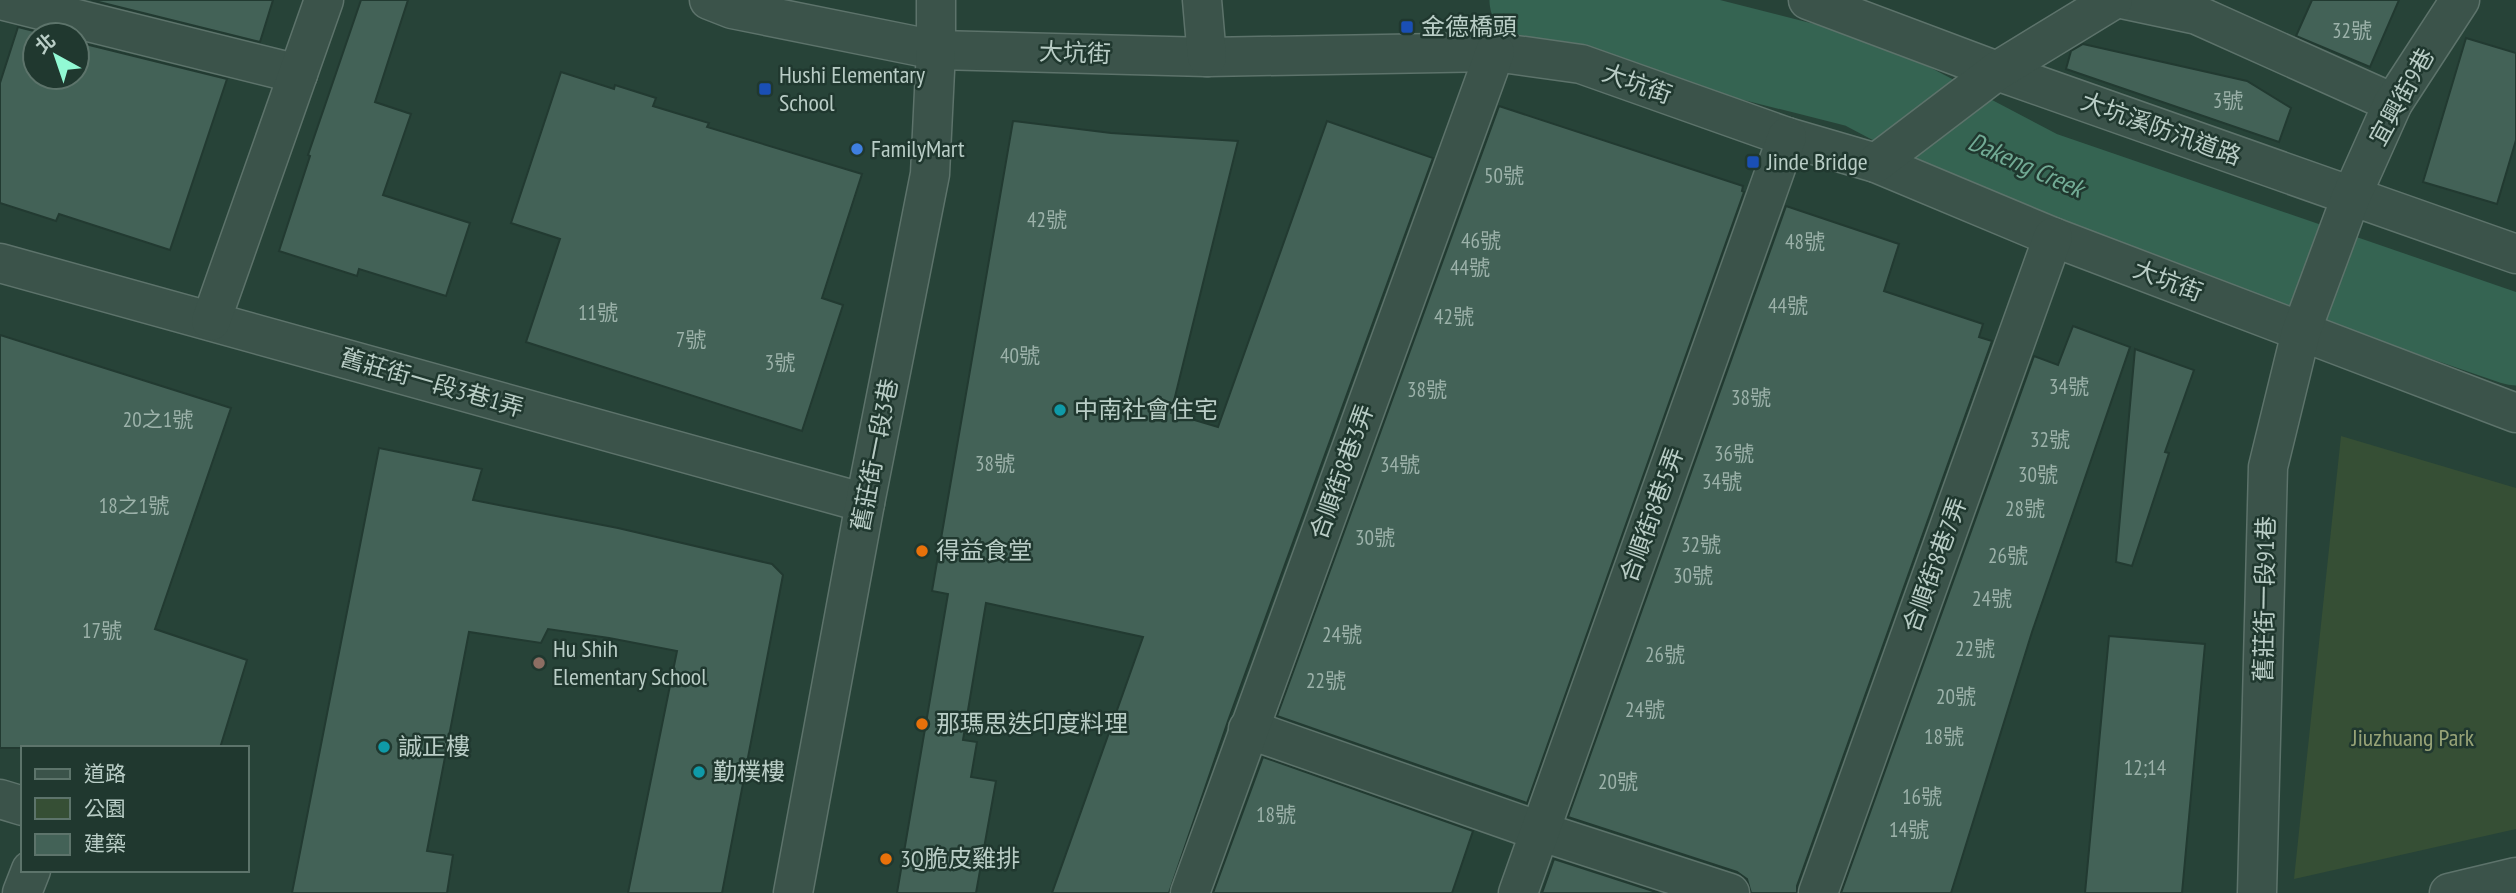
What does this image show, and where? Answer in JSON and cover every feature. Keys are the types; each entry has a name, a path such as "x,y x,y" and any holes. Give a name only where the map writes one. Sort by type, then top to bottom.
{"street":[{"path":"0,0 298,74"},
{"path":"211,321 324,0"},
{"name":"大坑街","path":"709,0 732,9 936,22 1204,29 1495,52 1581,64 1787,137 1875,163 2053,237 2306,322 2516,413"},
{"name":"大坑溪防汛道路","path":"1808,0 1997,71 2516,254"},
{"path":"1875,163 1997,71 2113,0"},
{"path":"2126,0 2197,15 2393,103"},
{"name":"宜興街9巷","path":"2306,322 2351,197 2393,103 2460,0"},
{"name":"舊莊街一段3巷","path":"793,893 865,503 930,174 936,22"},
{"name":"合順街8巷3弄","path":"1190,893 1495,52"},
{"name":"合順街8巷5弄","path":"1518,893 1787,137"},
{"name":"合順街8巷7弄","path":"1818,893 2053,237"},
{"name":"舊莊街一段3巷1弄","path":"0,263 865,503"},
{"name":"舊莊街一段91巷","path":"2257,893 2268,467 2306,322"},
{"path":"1248,729 1539,831 1730,893"},
{"path":"0,799 21,805"},
{"path":"22,893 30,872"},
{"path":"2449,893 2516,877"}],"green space":[{"name":"Jiuzhuang Park","path":"2341,436 2516,488 2516,829 2294,879"}],"building":[{"path":"91,0 273,0 260,42"},
{"path":"361,0 408,0 375,102 411,114 383,195 470,223 446,296 359,269 357,276 279,251 310,156 308,155"},
{"path":"2312,0 2399,0 2370,67 2296,36"},
{"path":"18,27 21,28 21,91 91,91 91,45 227,79 170,250 59,214 56,221 0,203 0,83"},
{"path":"2466,38 2516,53 2516,140 2497,204 2423,182"},
{"path":"2083,44 2247,81 2291,108 2279,142 2066,69 2071,51"},
{"path":"561,72 614,89 615,85 656,98 653,106 709,123 707,127 862,174 822,298 843,305 802,431 526,342 560,239 511,223"},
{"path":"1499,106 1743,186 1744,192 1527,803 1277,716"},
{"path":"1013,121 1111,133 1238,141 1171,413 1218,427 1327,121 1433,158 1228,721 1169,893 1052,893 1143,637 986,603 963,740 977,742 971,777 996,781 976,893 897,893 948,594 932,591"},
{"path":"1786,206 1899,244 1884,291 1983,324 1979,337 1992,341 1797,886 1797,893 1751,893 1747,879 1737,872 1568,817"},
{"path":"2073,326 2130,347 2032,632 1951,893 1841,893 2034,356 2058,365"},
{"path":"0,335 231,408 155,629 247,660 221,746 0,748"},
{"path":"2135,349 2194,370 2165,452 2169,453 2132,566 2116,562"},
{"name":"誠正樓","path":"379,448 482,469 473,500 618,528 772,564 783,575 722,893 628,893 677,651 548,629 541,643 469,632 427,851 453,855 447,893 292,893"},
{"path":"2109,636 2205,644 2182,893 2085,893"},
{"path":"1263,757 1473,831 1452,893 1213,893"},
{"path":"1554,859 1659,893 1542,893"}],"waterway":[{"name":"Dakeng Creek","path":"1535,0 1862,83 2039,176 2516,340"}],"place":[{"name":"金德橋頭","path":"1407,27"},
{"name":"Hushi Elementary School","path":"765,89"},
{"name":"FamilyMart","path":"857,149"},
{"name":"Jinde Bridge","path":"1753,162"},
{"name":"中南社會住宅","path":"1060,410"},
{"name":"得益食堂","path":"922,551"},
{"name":"Hu Shih Elementary School","path":"539,663"},
{"name":"那瑪思迭印度料理","path":"922,724"},
{"name":"誠正樓","path":"384,747"},
{"name":"勤樸樓","path":"699,772"},
{"name":"3Q脆皮雞排","path":"886,859"}]}
